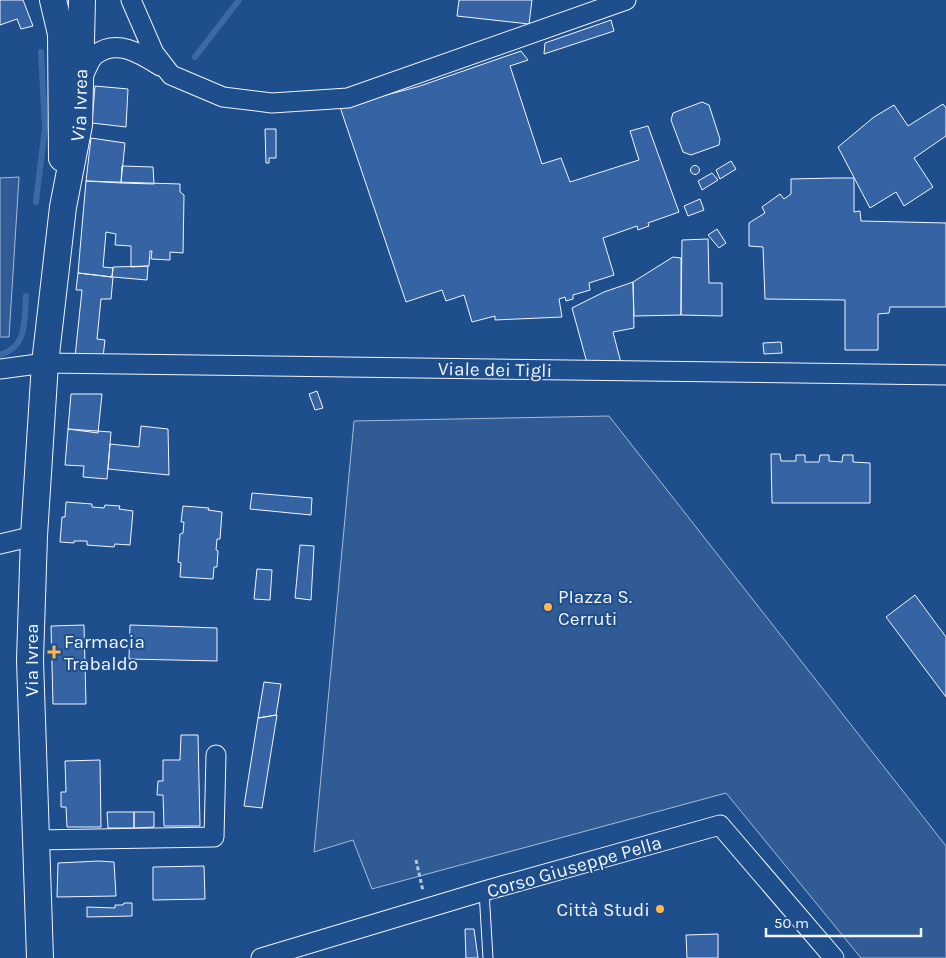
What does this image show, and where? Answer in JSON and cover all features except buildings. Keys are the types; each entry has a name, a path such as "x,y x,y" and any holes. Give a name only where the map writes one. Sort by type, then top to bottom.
{"main road":[{"name":"Via Ivrea","path":"53,0 61,34 63,208"},
{"name":"Via Ivrea","path":"40,958 30,660 34,536 45,362 63,208 79,125 82,79 82,0"}],"street":[{"path":"131,0 154,53 171,75 223,97 272,103 348,98 626,0"},
{"path":"82,79 95,55 114,48 132,49 166,70"},
{"path":"0,369 45,362"},
{"name":"Viale dei Tigli","path":"45,362 946,375"},
{"path":"0,544 34,536"},
{"path":"35,840 214,837 216,755"},
{"name":"Corso Giuseppe Pella","path":"261,958 484,891 720,825 834,958"}],"lane":[{"path":"484,891 488,958"}],"path":[{"path":"416,860 427,908"}],"shaded area":[{"path":"19,177 9,337 0,337 0,178"},
{"name":"PIazza S. Cerruti","path":"609,416 946,846 946,958 861,958 726,793 372,889 353,840 314,852 354,421"}],"waterway":[{"path":"195,57 239,0"},
{"path":"36,202 45,127 41,52"},
{"path":"0,355 16,346 20,339 23,332 26,296"}],"place":[{"name":"PIazza S. Cerruti","path":"548,607"},
{"name":"Farmacia Trabaldo","path":"54,652"},
{"name":"Città Studi","path":"660,909"}]}
